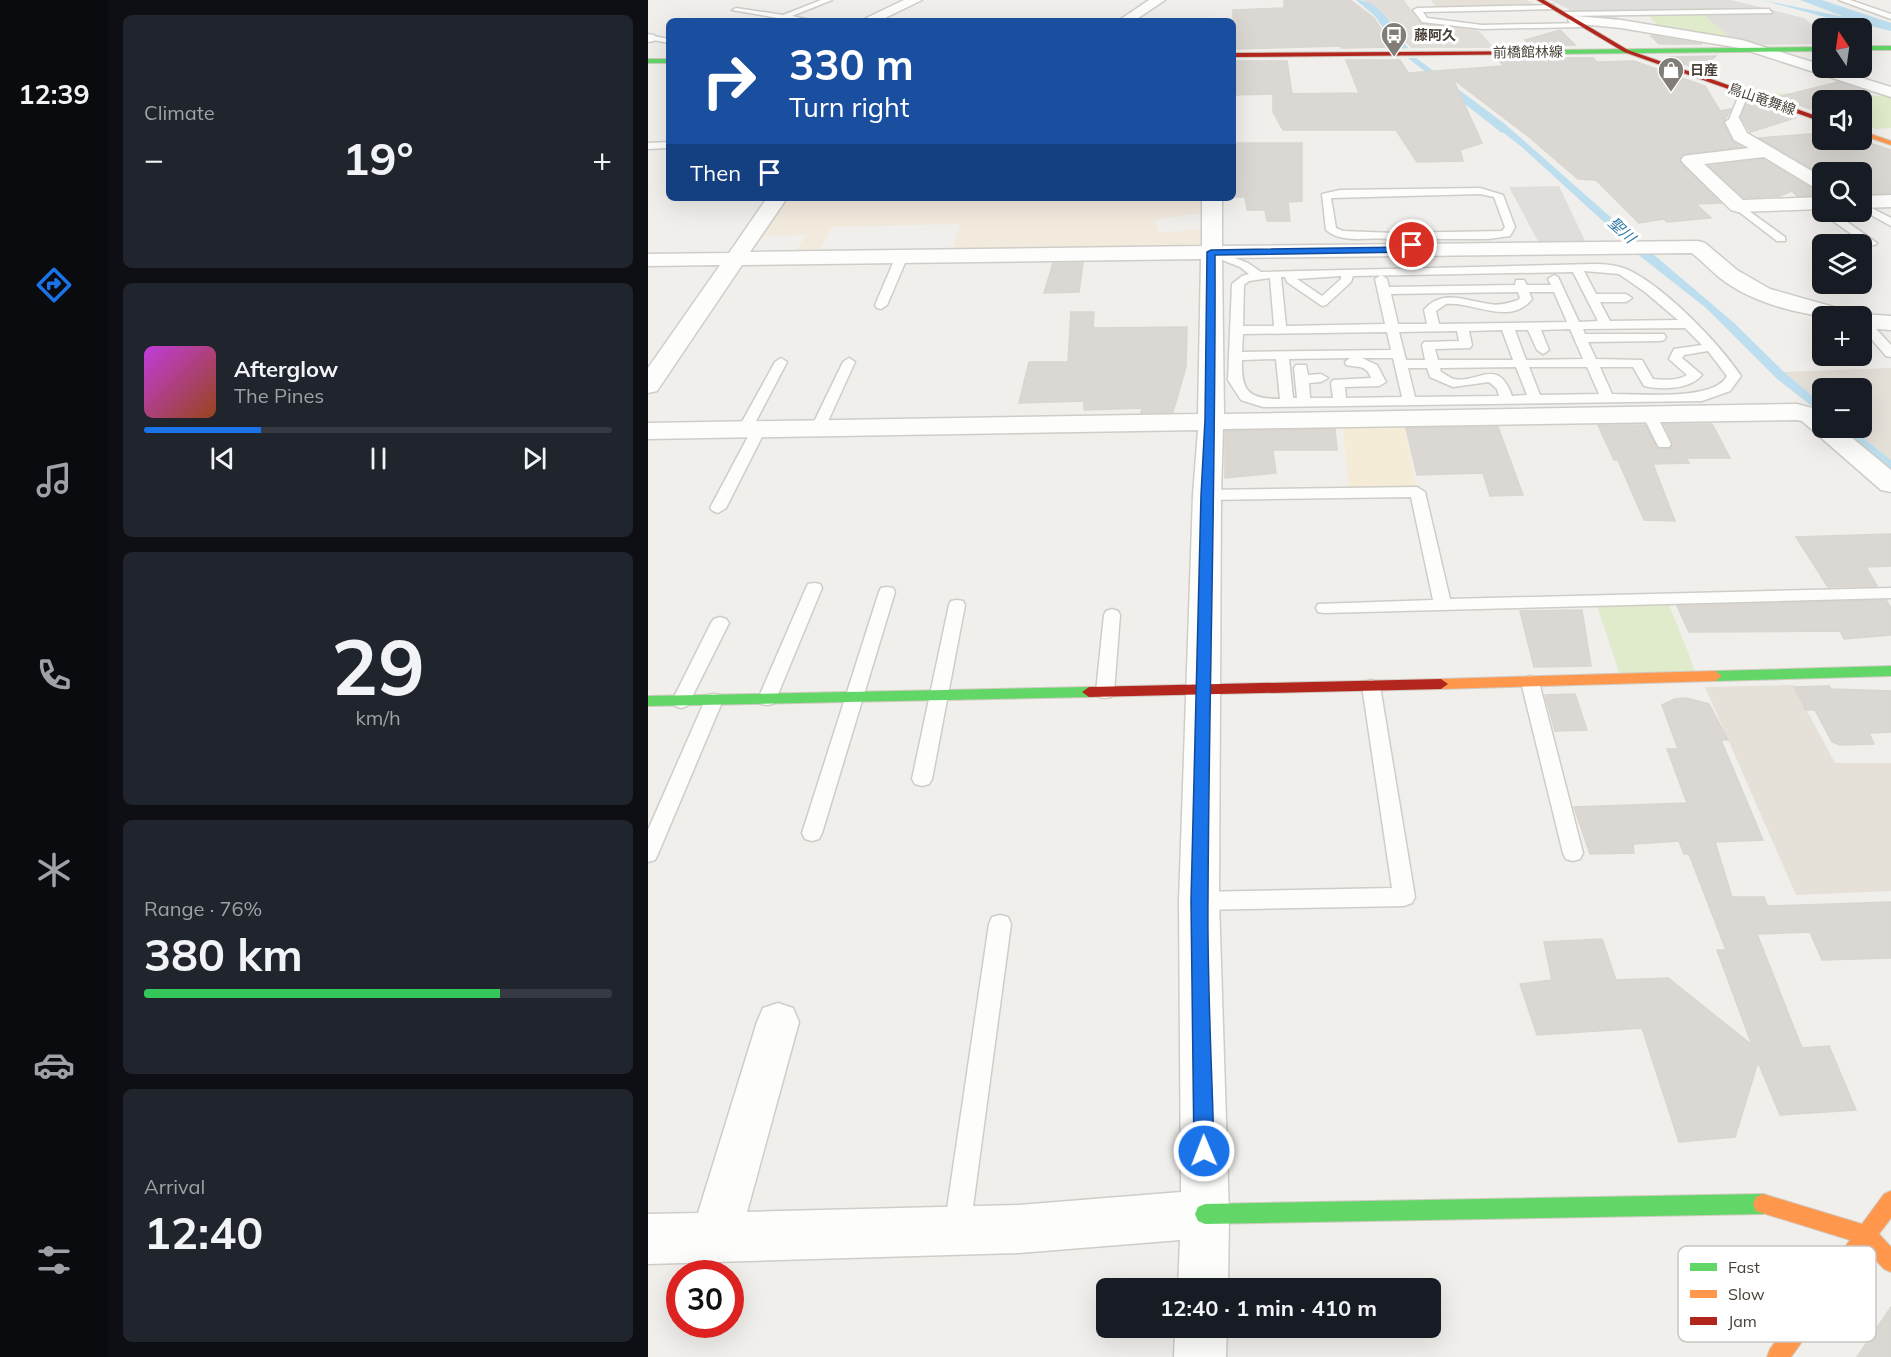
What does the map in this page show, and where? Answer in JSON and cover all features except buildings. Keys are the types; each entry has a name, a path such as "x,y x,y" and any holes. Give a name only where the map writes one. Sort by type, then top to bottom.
{"main road":[{"name":"鳥山竜舞線","path":"1539,0 1626,51 1812,117"},
{"path":"1872,48 1891,48"},
{"name":"前橋館林線","path":"1236,55 1812,49"},
{"path":"648,61 666,61"},
{"path":"1872,136 1891,143"},
{"path":"648,701 1371,686 1891,671"},
{"path":"1858,1246 1891,1201"},
{"path":"1205,1215 1768,1204 1866,1235 1891,1262"},
{"path":"1778,1357 1789,1342"}],"street":[{"path":"874,18 915,0"},
{"path":"1143,0 1157,0"},
{"path":"1130,18 1157,0"},
{"path":"1569,17 1680,33 1763,49 1891,92"},
{"path":"1873,86 1891,85"},
{"path":"1733,122 1740,136 1812,179"},
{"path":"1764,152 1690,160 1738,206 1812,207"},
{"path":"1784,183 1812,183"},
{"path":"1717,188 1739,187"},
{"path":"648,386 775,201"},
{"path":"1203,1278 1205,1215 1199,901 1207,495 1211,420 1212,201"},
{"path":"1872,203 1891,201"},
{"path":"648,260 1698,247 1729,275 1762,294 1812,308"},
{"path":"1872,322 1891,323"},
{"path":"648,431 1797,412 1812,416"},
{"path":"1838,438 1891,484"},
{"path":"715,1237 778,1022"},
{"path":"648,1239 1019,1229 1205,1215"},
{"path":"1200,1357 1201,1338"}],"lane":[{"path":"784,17 828,0"},
{"path":"1843,0 1891,17"},
{"path":"736,10 790,18"},
{"path":"1569,17 1482,27 1425,20 1417,10 1569,17 1768,11"},
{"path":"648,38 666,41"},
{"path":"1733,122 1741,100 1752,96"},
{"path":"648,146 666,145"},
{"path":"1393,236 1501,235 1510,231 1510,227 1498,195 1490,192 1340,193 1326,196 1331,230 1344,235 1393,236 1410,243 1411,249"},
{"path":"1738,206 1780,239"},
{"path":"1872,211 1891,223"},
{"path":"1842,222 1859,234"},
{"path":"1476,248 1484,271"},
{"path":"1211,252 1244,265 1257,275"},
{"path":"882,305 902,256"},
{"path":"1577,268 1606,325"},
{"path":"1550,269 1607,398"},
{"path":"1611,269 1638,279 1729,365 1734,376 1731,385 1724,391 1702,397 1263,403 1246,397 1235,380 1238,284 1246,278 1275,274 1515,270 1611,269"},
{"path":"1434,327 1430,310 1438,303 1461,300 1489,308 1513,306 1526,299 1515,270"},
{"path":"1291,274 1291,280 1322,302 1347,280 1347,272"},
{"path":"1380,272 1409,400"},
{"path":"1275,274 1272,290 1274,312 1287,402"},
{"path":"1384,291 1558,288"},
{"path":"1592,298 1626,298"},
{"path":"1236,352 1278,343 1297,329 1298,334 1311,345 1322,335 1321,328 1686,324"},
{"path":"1507,326 1535,399"},
{"path":"1533,326 1542,346 1557,341"},
{"path":"1462,327 1466,345 1428,345 1435,374 1453,383 1462,383 1476,378 1492,378 1503,387 1507,399"},
{"path":"1238,330 1305,351 1327,355 1350,354 1433,364 1521,363 1590,358 1622,352"},
{"path":"1872,332 1891,353"},
{"path":"1581,338 1699,336"},
{"path":"1590,358 1637,363 1649,383 1687,382 1695,375 1679,364 1675,356 1687,350 1711,346"},
{"path":"1305,351 1311,362 1325,367 1364,362 1374,368 1378,382 1338,383 1340,401"},
{"path":"718,508 781,362"},
{"path":"818,428 849,362"},
{"path":"1304,402 1302,373 1321,378"},
{"path":"1649,414 1664,444"},
{"path":"1207,495 1418,492 1443,605"},
{"path":"767,699 814,588"},
{"path":"812,833 887,592"},
{"path":"1324,608 1891,593"},
{"path":"922,779 957,605"},
{"path":"1105,692 1112,615"},
{"path":"681,700 720,623"},
{"path":"1530,682 1573,853"},
{"path":"1199,901 1404,897 1371,686"},
{"path":"648,854 714,700"},
{"path":"957,1230 1000,924"}],"shaded area":[{"path":"1363,0 1404,0 1418,20 1479,31 1494,48 1411,48 1396,31 1402,31 1397,24"},
{"path":"1431,0 1527,0 1539,7 1438,9"},
{"path":"1550,0 1731,0 1804,18 1812,25 1812,44 1766,45 1729,37 1703,14 1615,15 1620,21 1586,18"},
{"path":"1559,186 1587,245 1541,247 1509,187"},
{"path":"782,201 1209,201 1209,212 1153,220 1160,233 1207,228 1207,249 951,254 960,224 832,227 816,255 793,256 806,235 759,236"},
{"path":"1891,368 1891,460 1864,438 1872,438 1872,378 1812,378 1812,396 1784,372"},
{"path":"1793,685 1835,763 1891,763 1891,891 1796,895 1705,687"}],"green space":[{"path":"1647,14 1704,14 1729,37 1659,27"},
{"path":"1769,93 1812,94 1812,108"},
{"path":"1872,96 1891,96 1891,128 1872,128"},
{"path":"1669,604 1696,673 1620,675 1597,606"}],"sand":[{"path":"1342,421 1404,421 1416,488 1349,488"}],"water":[{"path":"1356,0 1365,1 1380,11 1393,25 1408,48 1397,49 1375,16"},
{"path":"1762,0 1845,17 1800,0 1822,0 1891,23 1891,31 1872,26 1872,18 1828,18"},
{"path":"1408,58 1416,58 1505,124 1639,242 1628,244 1523,148"},
{"path":"1646,248 1733,322 1784,372 1812,396 1812,406 1777,379 1706,308 1631,249"},
{"path":"1850,438 1864,438 1891,460 1891,476"}],"waterway":[{"name":"聖川","path":"1463,100 1487,119"},
{"name":"聖川","path":"1486,117 1502,130"}],"traffic: fast":[{"path":"1872,48 1891,48"},
{"path":"1551,52 1812,49"},
{"path":"648,61 666,61"},
{"path":"1715,676 1891,671"},
{"path":"648,701 1089,692"},
{"path":"1205,1214 1763,1204"}],"traffic: slow":[{"path":"1872,136 1891,143"},
{"path":"1441,684 1715,676"},
{"path":"1858,1246 1891,1201"},
{"path":"1763,1204 1866,1235 1891,1262"},
{"path":"1778,1357 1789,1342"}],"traffic: jam":[{"path":"1540,0 1626,51 1812,116"},
{"path":"1236,55 1551,52"},
{"path":"1089,692 1441,684"}],"place":[{"name":"藤阿久","path":"1394,58"},
{"name":"日産","path":"1671,93"}],"route":[{"path":"1204,1151 1199,901 1207,495 1211,420 1211,252 1411,249 1412,245"}]}
